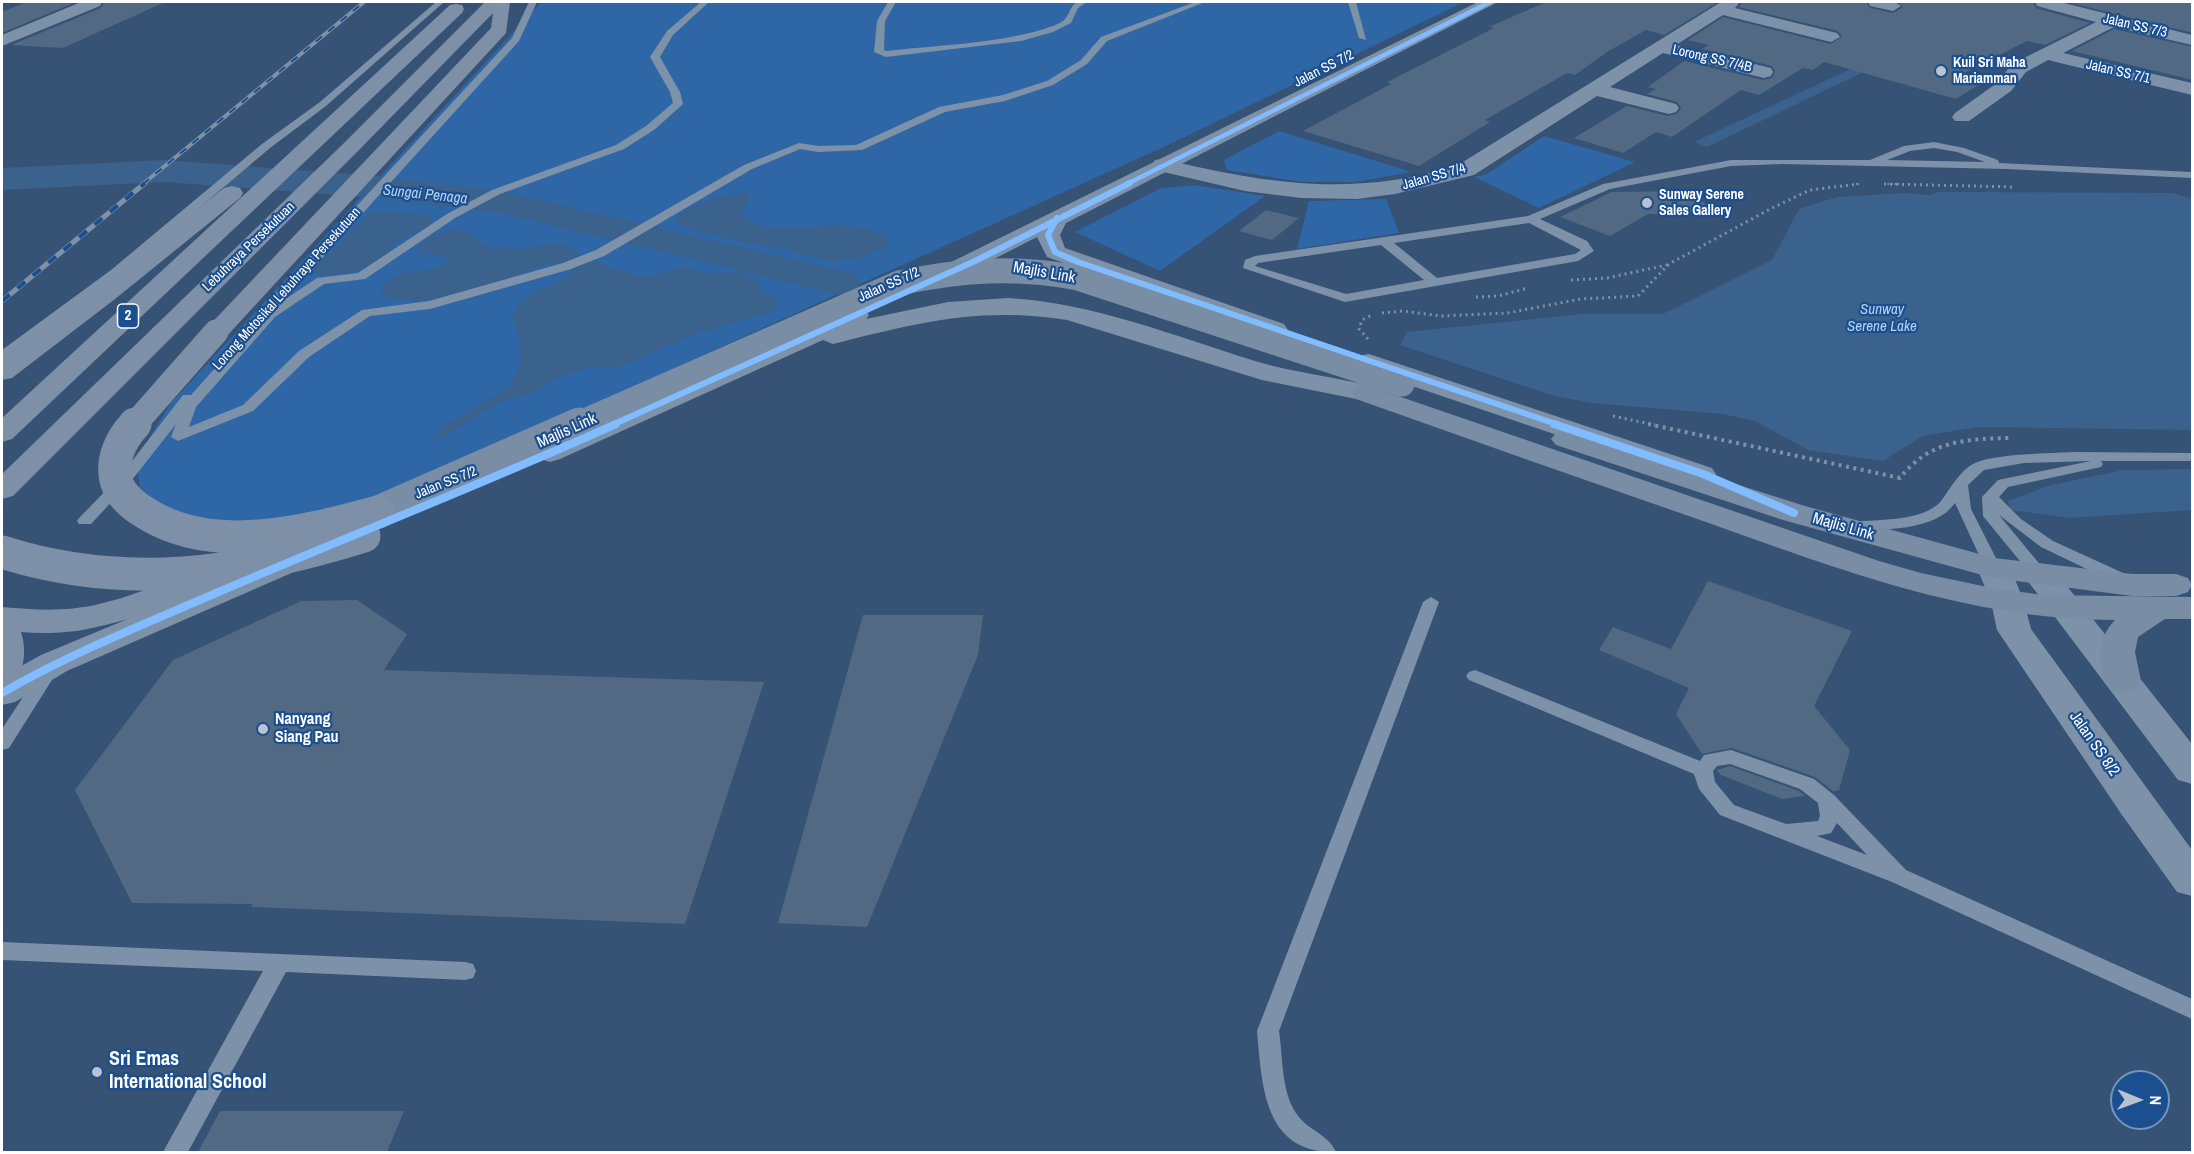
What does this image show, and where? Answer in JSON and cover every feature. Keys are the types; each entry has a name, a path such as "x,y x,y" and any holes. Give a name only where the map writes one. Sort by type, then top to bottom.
{"highway":[{"name":"Lebuhraya Persekutuan","path":"2,433 464,2"},
{"name":"Lebuhraya Persekutuan","path":"2,490 351,147 494,2"},
{"path":"385,519 341,522 272,535 222,536 187,531 149,519 120,495 114,474 118,447 124,436 150,405 389,162 500,29 502,2"},
{"path":"2,372 270,154 334,125"},
{"path":"2,552 70,570 108,574 153,574 230,568 303,555 385,519"},
{"path":"2,618 46,623 104,616 192,585"},
{"path":"2,626 8,644 2,677"}],"main road":[{"name":"Majlis Link","path":"385,519 898,283 946,272 1038,269 1078,278 1687,480 1794,513 1993,568 2132,585"},
{"name":"Majlis Link","path":"385,519 939,285 977,280 1022,280 1081,293 1867,568 1924,585 2008,602 2068,608"},
{"path":"2132,585 2193,585"},
{"path":"2068,608 2176,608"},
{"path":"2123,681 2116,644 2120,633 2176,608"}],"street":[{"path":"2,41 94,2"},
{"name":"Jalan SS 7/2","path":"574,431 753,362 975,261 1490,2"},
{"name":"Jalan SS 7/3","path":"2043,2 2193,40"},
{"path":"1726,5 1831,37"},
{"name":"Jalan SS 7/4","path":"1163,165 1203,176 1275,189 1333,192 1384,190 1466,170 1726,5"},
{"path":"1962,117 2004,87 2019,68 2112,21"},
{"name":"Lorong SS 7/4B","path":"1660,47 1764,72"},
{"name":"Jalan SS 7/1","path":"2044,54 2193,89"},
{"path":"1594,89 1669,108"},
{"path":"1057,218 1048,235 1055,252 1143,285 1703,474 1794,513"},
{"name":"Jalan SS 7/2","path":"192,585 513,470 574,431 956,255 1057,218"},
{"path":"1143,285 1100,274 1068,271 1046,272 1028,284 1029,292 1036,298 1066,312 1274,374 1366,393"},
{"path":"753,362 890,319 958,308 1014,307 1066,312"},
{"path":"2,693 54,663 289,552"},
{"name":"Jalan SS 8/2","path":"1993,568 2008,602 2014,630 2129,795 2193,880"},
{"path":"2039,573 2193,770"}],"lane":[{"path":"2,356 115,273 214,191 270,154 323,104 440,2"},
{"name":"Lorong Motosikal Lebuhraya Persekutuan","path":"85,521 127,477 170,418 370,196 389,162 516,39 533,2"},
{"path":"705,2 670,33 655,57 662,75 677,92 678,104 650,128 620,147 496,192 473,204 361,276 321,281 270,314 189,406 178,437 249,408 304,354 367,313 430,305 567,266 619,242 748,167 799,146 818,149 858,148 942,109 1005,98 1050,83 1084,62 1104,39 1200,2"},
{"path":"892,2 881,21 879,52 886,54 1018,39 1050,30 1068,21 1074,7 1083,2"},
{"path":"1352,2 1363,38"},
{"path":"1870,164 1918,144 1959,148 2006,166"},
{"path":"1531,219 1583,244 1588,251 1578,257 1345,298 1249,268 1249,263 1255,261 1531,219 1607,186 1731,162 2006,166 2193,175"},
{"path":"1384,241 1435,283"},
{"path":"1846,528 1927,518 1946,506 1960,484 1979,466 2024,459 2076,456 2193,457"},
{"path":"2039,573 1991,516 1990,497 2003,483 2087,465 2153,457"},
{"path":"127,477 141,502 164,515 190,525 289,552"},
{"path":"1960,484 1963,509 1993,568"},
{"path":"1990,497 2015,522 2047,544 2090,562 2132,585"},
{"path":"1324,1152 1290,1125 1276,1098 1268,1031 1431,602"},
{"path":"2,743 54,663"},
{"path":"1475,676 1703,770"},
{"path":"1703,770 1711,760 1731,757 1808,784 1827,800 1899,876"},
{"path":"1703,770 1706,784 1727,810 1899,876 2193,1009"},
{"path":"1785,832 1824,828 1830,816 1827,800"},
{"path":"2,951 465,971"},
{"path":"175,1152 280,962"}],"path":[{"path":"1375,342 1365,338 1359,329 1362,320 1372,314 1403,311 1441,316 1507,313 1581,299 1638,296 1669,264 1772,208 1810,190 1829,186 1867,184"},
{"path":"1876,184 2015,187"},
{"path":"1604,414 1900,478 1916,458 1947,445 1986,438 2021,438"}],"shaded area":[{"path":"541,2 1464,2 1168,145 449,470 364,501 249,526 170,513 140,490 137,466 151,435 170,404"},
{"path":"1279,131 1412,172 1355,182 1302,182 1227,170 1224,160"},
{"path":"1544,136 1635,162 1539,208 1474,177 1487,174"},
{"path":"1195,185 1265,196 1160,271 1075,232 1161,188"},
{"path":"1386,199 1399,233 1297,249 1309,201"}],"water":[{"path":"1994,2 2010,2 1707,147 1694,142"},
{"name":"Sunway Serene Lake","path":"1940,192 2173,193 2192,199 2192,430 1978,427 1922,436 1883,461 1808,450 1755,421 1723,414 1591,403 1551,395 1400,345 1407,332 1582,314 1663,314 1772,260 1799,209 1837,197 1905,193 1929,195"},
{"path":"738,193 749,194 750,198 741,212 751,222 767,227 787,228 856,227 875,231 888,241 887,248 859,258 834,261 796,253 788,248 751,244 697,231 675,222 679,216 694,206"},
{"path":"384,211 428,215 433,221 421,231 402,239 365,268 329,275 310,273 359,222 370,213"},
{"path":"455,229 492,246 516,249 560,244 575,250 581,257 543,266 480,288 438,299 417,301 398,299 381,293 386,284 401,274 438,267 446,263 449,257 419,252 418,246 429,237"},
{"path":"595,262 645,278 681,267 711,273 739,272 756,279 762,290 774,296 779,304 772,312 697,333 646,357 613,368 591,367 559,377 541,389 496,404 443,438 429,439 453,420 510,387 522,355 514,319 516,308 521,302 565,278 571,274 571,271 585,263"},
{"path":"2192,469 2192,510 2070,518 2010,510 2008,501 2051,485 2124,470"}],"building":[{"path":"26,2 76,2 2,33 2,12"},
{"path":"104,2 165,2 63,48 11,45 101,8"},
{"path":"1546,2 1718,2 1664,35 1646,30 1607,52 1575,75 1567,73 1485,120 1490,122 1419,166 1303,131 1391,84 1387,82 1494,28 1489,27"},
{"path":"1742,2 1866,2 1870,8 1893,13 1903,7 1898,2 2033,2 2036,8 2090,23 2045,45 2027,41 1960,75 1983,82 1956,99 1824,62 1813,70 1803,68 1759,95 1741,90 1672,137 1656,132 1623,153 1574,138 1627,106 1668,116 1678,113 1681,108 1677,102 1647,94 1656,89 1648,87 1684,61 1763,80 1772,78 1775,71 1772,66 1702,49 1709,45 1688,40 1723,17 1830,44 1842,37 1838,31 1739,7"},
{"path":"2067,2 2193,2 2193,33"},
{"path":"2114,29 2193,47 2193,80 2072,51"},
{"name":"Sunway Serene Sales Gallery","path":"1691,191 1716,214 1648,214 1610,236 1560,217 1612,192"},
{"path":"1266,210 1299,218 1272,240 1239,231"},
{"path":"1708,581 1852,631 1814,706 1850,750 1839,790 1833,791 1815,777 1732,748 1702,754 1676,714 1689,688 1599,650 1613,627 1671,649"},
{"path":"357,600 407,634 384,670 764,682 685,924 251,907 253,904 132,903 75,790 173,660 301,601"},
{"path":"863,615 983,615 978,655 867,927 778,923"},
{"path":"1730,766 1799,791 1805,796 1782,799 1721,775 1717,770"},
{"path":"220,1111 404,1111 387,1152 198,1152"}],"waterway":[{"name":"Sungai Penaga","path":"2,179 165,171 378,187 501,202 841,283"}],"railway":[{"path":"143,184 364,2"},
{"path":"2,301 145,183"}],"cycle path":[{"path":"2,693 54,663 285,563 513,470 975,261 1490,2"},
{"path":"1057,218 1048,235 1055,252 1078,262 1703,474 1794,513"}],"place":[{"name":"Kuil Sri Maha Mariamman","path":"1941,71"},
{"name":"Sunway Serene Sales Gallery","path":"1647,203"},
{"name":"Nanyang Siang Pau","path":"263,729"},
{"name":"Sri Emas International School","path":"97,1072"}]}
